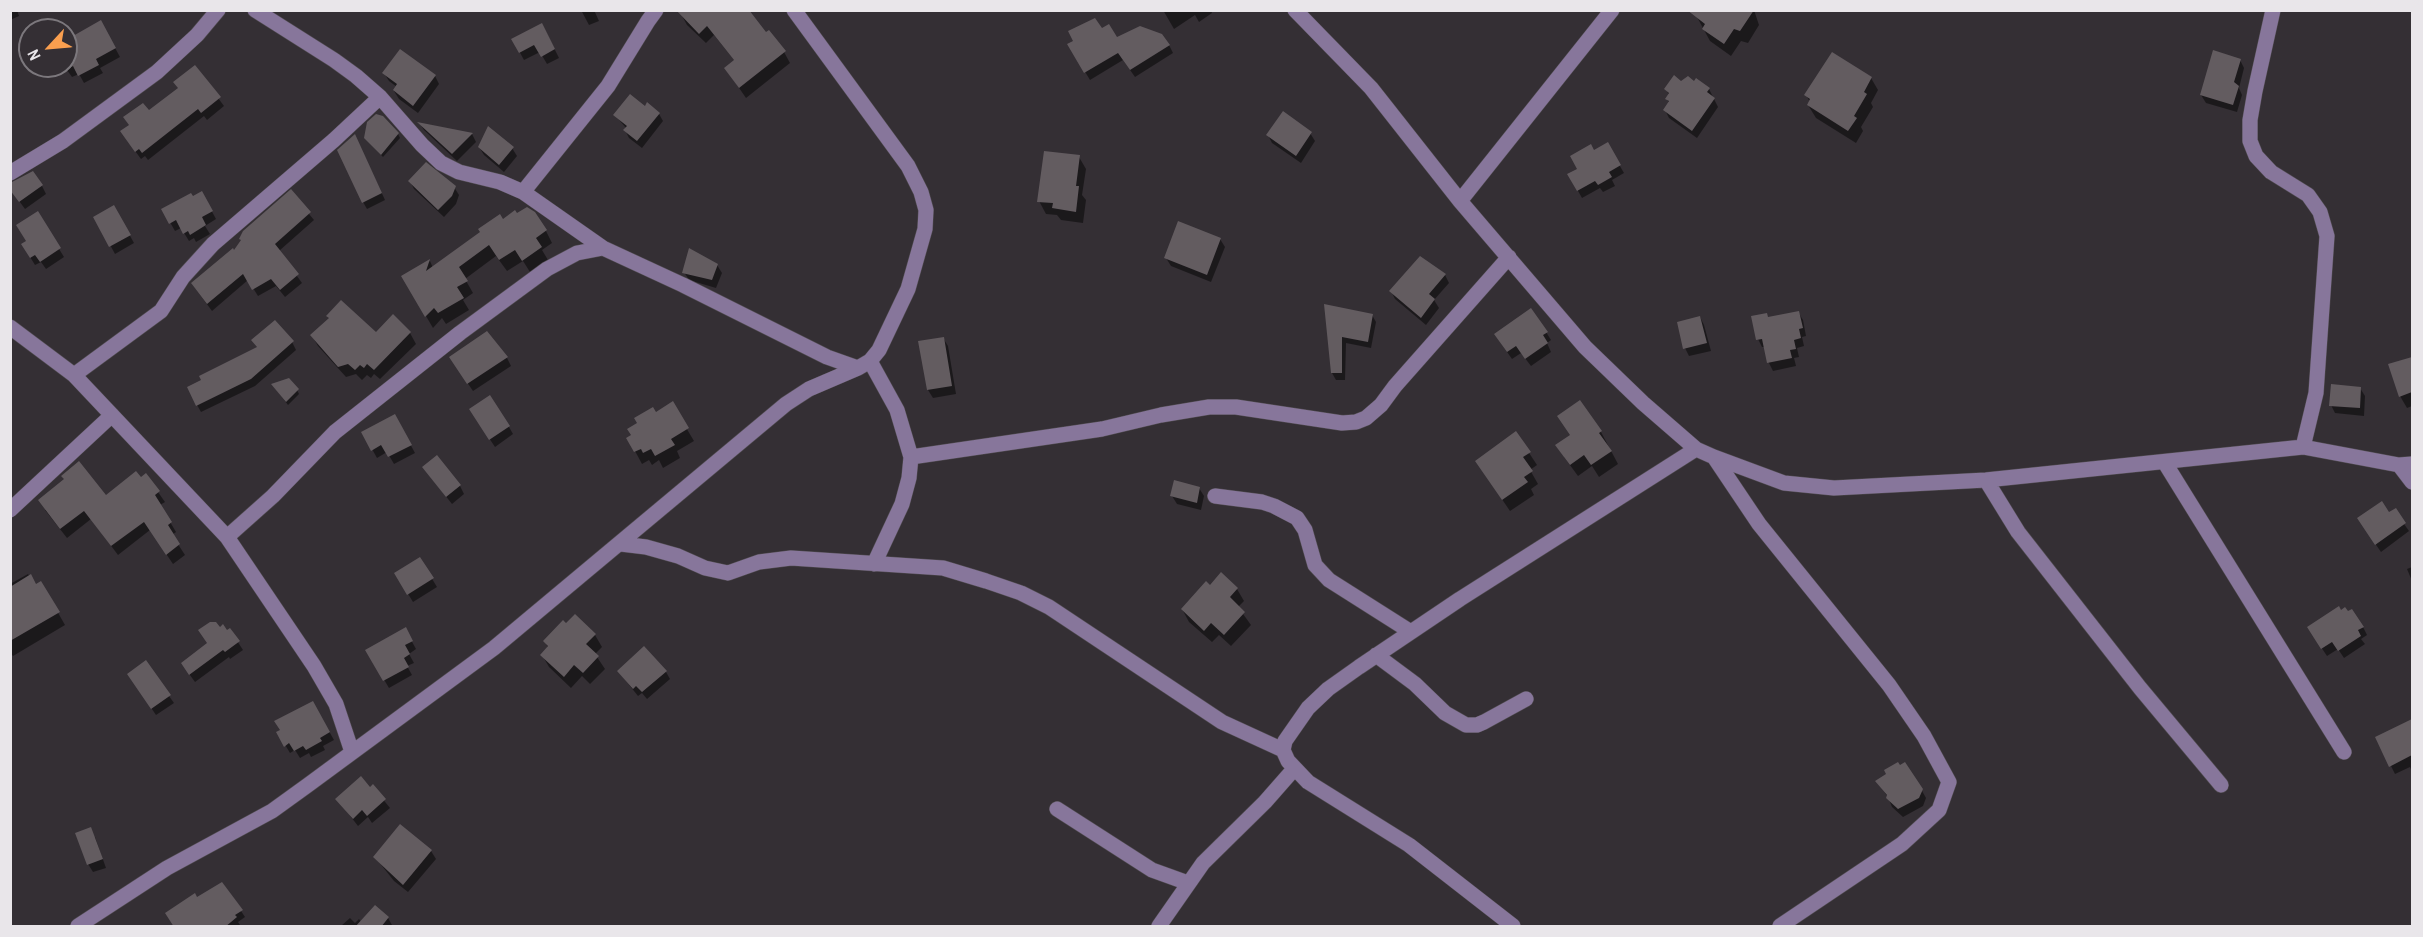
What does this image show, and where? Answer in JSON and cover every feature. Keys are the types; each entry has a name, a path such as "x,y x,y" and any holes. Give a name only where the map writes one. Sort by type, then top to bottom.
{"street":[{"path":"11,171 81,128 157,72 196,35 218,10"},
{"path":"255,10 334,60 380,97 441,163 459,172 500,182 523,192 603,248 827,357 864,364 897,410 911,457 909,478 902,504 874,564"},
{"path":"523,192 608,86 656,10"},
{"path":"78,927 167,868 272,811 494,648 621,544 728,450 786,404 809,389 864,364 879,350 908,289 925,229 926,210 921,192 908,166 794,10"},
{"path":"1295,10 1371,88 1460,201 1585,347 1643,404 1696,449 1714,457 1784,483 1834,488 1986,480 2303,447 2406,465 2412,482"},
{"path":"1460,201 1612,10"},
{"path":"2273,10 2250,120 2250,141 2256,156 2271,172 2308,195 2320,212 2327,236 2316,393 2303,447"},
{"path":"74,375 161,311 183,277 213,244 334,140 380,97"},
{"path":"227,537 273,496 335,432 460,333 547,269 576,253 603,248"},
{"path":"911,457 1102,429 1161,415 1209,407 1236,407 1342,423 1356,422 1373,413 1381,405 1395,386 1509,257"},
{"path":"10,327 74,375 227,537 314,666 336,704 352,752"},
{"path":"10,510 112,415"},
{"path":"1283,750 1288,734 1308,708 1328,689 1411,632 1696,449"},
{"path":"1714,457 1759,524 1889,685 1924,736 1949,782 1939,810 1902,844 1780,927"},
{"path":"2165,463 2344,752"},
{"path":"1986,480 2024,541 2140,688 2221,785"},
{"path":"1215,496 1262,502 1292,515 1300,521 1305,530 1315,565 1329,580 1411,632"},
{"path":"621,544 646,547 678,556 705,568 728,573 759,562 790,558 943,568 1021,593 1049,607 1222,722 1283,750 1294,769 1308,782 1409,845 1513,927"},
{"path":"1377,655 1415,684 1445,713 1466,725 1477,725 1526,699"},
{"path":"1159,927 1188,883 1215,849 1264,802 1294,769"},
{"path":"1057,809 1152,870 1188,883"}],"building":[{"path":"676,10 749,10 766,32 769,30 786,51 739,88 724,68 734,60 707,26 699,34"},
{"path":"1687,10 1754,10 1740,31 1734,29 1724,44 1702,29 1705,24"},
{"path":"1095,18 1102,28 1109,24 1117,37 1140,26 1162,34 1170,45 1130,70 1118,53 1084,73 1067,44 1073,41 1068,31"},
{"path":"101,20 116,48 96,59 99,65 78,76 78,33"},
{"path":"542,23 555,49 541,57 534,45 519,53 511,39"},
{"path":"400,49 436,75 413,106 393,90 397,84 382,73"},
{"path":"2213,50 2241,59 2234,82 2239,86 2233,105 2200,95"},
{"path":"1832,52 1872,77 1864,92 1867,94 1854,116 1857,118 1848,131 1807,105 1810,99 1804,95"},
{"path":"195,65 221,97 201,113 198,109 142,153 139,149 135,152 120,131 129,125 123,117 143,103 149,110 178,88 173,82"},
{"path":"1674,75 1681,81 1688,76 1694,81 1696,78 1710,88 1707,92 1715,98 1692,131 1663,110 1669,101 1665,99 1669,93 1664,89"},
{"path":"630,94 645,106 647,102 660,113 637,141 623,130 627,126 613,115"},
{"path":"1283,111 1312,132 1296,156 1266,135"},
{"path":"376,114 383,116 399,133 381,155 364,138 367,122"},
{"path":"417,122 473,133 452,154"},
{"path":"488,126 514,147 499,165 478,147"},
{"path":"355,134 382,193 362,203 337,150"},
{"path":"1608,142 1621,165 1609,172 1612,177 1598,185 1595,181 1577,191 1567,174 1577,169 1570,156 1591,144 1594,150"},
{"path":"1044,151 1080,155 1076,186 1079,186 1076,212 1052,208 1053,203 1037,202"},
{"path":"426,162 456,186 452,196 438,210 408,181"},
{"path":"33,171 43,185 19,202 10,190 10,183"},
{"path":"291,189 311,212 275,244 299,274 280,290 271,279 252,290 243,274 207,304 191,283 233,248 234,250 241,240 239,239 243,231"},
{"path":"202,191 213,211 202,217 206,225 190,235 188,231 183,234 176,220 169,224 161,209 191,193 193,196"},
{"path":"114,205 131,235 109,247 93,217"},
{"path":"527,207 535,212 547,230 536,238 542,247 522,261 515,250 499,260 489,245 459,267 468,281 457,287 464,298 438,313 434,308 425,317 401,276 430,259 426,271 480,232 478,229 500,214 503,219 515,210 517,213"},
{"path":"38,211 61,248 40,262 35,255 30,258 21,244 26,241 16,225"},
{"path":"1178,221 1221,238 1207,275 1164,258"},
{"path":"689,248 718,264 712,280 682,273"},
{"path":"1420,256 1446,274 1429,294 1435,299 1421,318 1389,291"},
{"path":"341,300 376,332 393,314 411,332 374,370 367,364 364,368 360,365 355,370 348,364 338,367 310,335 329,318 326,316"},
{"path":"1324,304 1373,314 1368,342 1342,337 1342,373 1331,373"},
{"path":"1531,308 1548,332 1543,335 1548,343 1525,359 1516,346 1507,352 1494,334"},
{"path":"1799,311 1803,328 1799,329 1801,338 1794,340 1796,349 1790,350 1792,358 1767,363 1762,339 1756,340 1751,316 1767,313 1768,317"},
{"path":"1700,316 1707,343 1683,349 1677,322"},
{"path":"275,320 294,341 251,379 196,406 187,387 201,380 199,376 257,347 251,340"},
{"path":"487,331 508,357 467,384 449,357"},
{"path":"944,337 952,386 927,390 918,341"},
{"path":"2412,357 2412,392 2399,397 2388,364"},
{"path":"289,378 299,389 286,402 271,384"},
{"path":"2331,384 2361,387 2360,408 2329,406"},
{"path":"490,395 510,426 489,440 469,409"},
{"path":"1580,400 1602,431 1599,433 1612,451 1591,465 1584,455 1570,465 1555,445 1570,435 1557,416"},
{"path":"673,401 689,428 671,439 675,445 655,456 651,449 643,453 641,449 634,452 626,438 631,435 627,429 637,423 634,418 653,407 656,412"},
{"path":"395,414 412,445 388,457 381,445 371,451 361,432"},
{"path":"1516,431 1531,452 1523,457 1533,471 1524,477 1528,482 1502,500 1475,461"},
{"path":"437,455 461,485 446,497 422,467"},
{"path":"79,461 106,495 136,471 141,477 146,473 160,491 155,495 172,522 168,525 180,544 166,555 144,522 111,546 84,511 60,529 38,500 64,479 61,476"},
{"path":"1174,480 1200,487 1197,503 1170,496"},
{"path":"2382,501 2389,512 2396,508 2406,523 2375,545 2357,518"},
{"path":"420,557 434,578 407,595 394,573"},
{"path":"1221,572 1238,588 1230,597 1245,612 1224,635 1211,623 1204,631 1181,609 1206,581 1210,585"},
{"path":"31,574 36,584 41,581 60,612 10,641 10,587"},
{"path":"2339,606 2341,610 2345,607 2348,611 2352,609 2364,627 2358,630 2361,636 2338,651 2332,642 2321,649 2307,627"},
{"path":"575,614 596,634 586,644 599,656 583,673 574,665 564,677 540,655 548,646 543,641 563,620 566,623"},
{"path":"210,622 216,622 220,627 223,624 227,630 230,628 240,641 225,652 223,650 189,675 181,663 207,643 198,630"},
{"path":"406,627 413,641 405,645 410,654 404,658 409,667 383,681 365,650"},
{"path":"644,646 667,671 642,692 636,686 633,689 617,671"},
{"path":"146,660 171,695 151,709 127,674"},
{"path":"313,701 330,732 320,738 322,741 306,750 303,746 294,751 289,743 284,747 276,732 280,730 274,721"},
{"path":"2412,719 2412,755 2389,767 2375,737"},
{"path":"1898,762 1900,765 1905,762 1923,789 1919,798 1898,809 1886,798 1887,795 1875,781 1886,774 1884,770"},
{"path":"361,776 370,787 373,784 386,799 367,816 362,810 353,819 335,799"},
{"path":"400,824 432,850 403,885 373,857"},
{"path":"91,827 103,859 87,865 75,833"},
{"path":"222,882 243,910 235,915 237,917 225,927 174,927 165,913 195,893 197,897"},
{"path":"375,905 389,917 381,927 355,927"}]}
